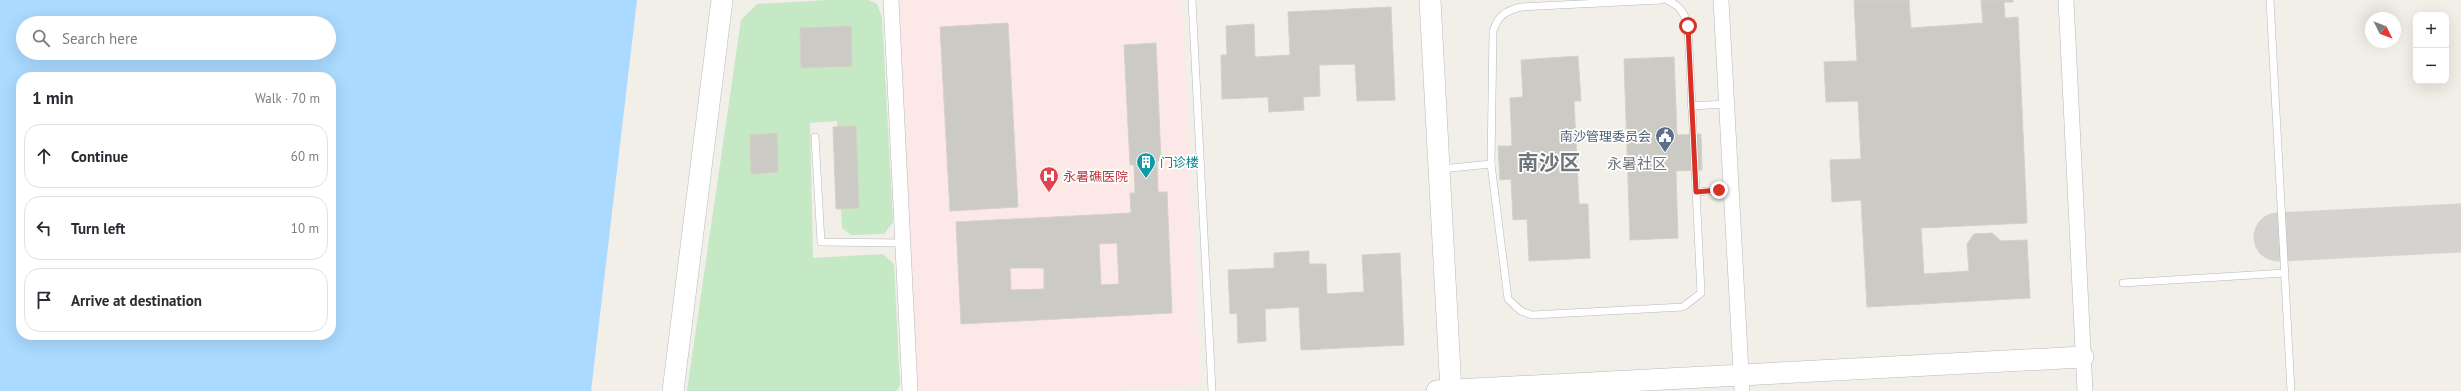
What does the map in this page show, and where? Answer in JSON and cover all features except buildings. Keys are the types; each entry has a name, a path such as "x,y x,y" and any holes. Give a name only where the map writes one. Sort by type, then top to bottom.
{"street":[{"path":"673,391 722,0"},
{"path":"890,0 910,391"},
{"path":"1430,0 1451,391"},
{"path":"1720,0 1742,382"},
{"path":"2066,0 2085,391"},
{"path":"1437,391 1742,382 2083,357"}],"lane":[{"path":"1192,0 1212,391"},
{"path":"1661,0 1521,7 1509,10 1498,18 1493,31 1491,164 1508,298 1521,311 1532,315 1683,307 1701,293 1688,26 1684,13 1678,5 1667,0"},
{"path":"2270,0 2291,391"},
{"path":"1692,106 1726,104"},
{"path":"815,137 821,242 902,243"},
{"path":"1440,169 1491,164"},
{"path":"1696,192 1731,189"},
{"path":"2123,283 2284,273"}],"shaded area":[{"name":"永暑礁医院","path":"897,0 1182,0 1201,385 1104,391 917,391"}],"green space":[{"path":"828,0 869,0 877,4 882,17 893,222 884,234 851,235 842,228 837,121 810,123 813,258 883,254 894,264 900,385 897,391 687,391 741,20 757,4"}],"water":[{"path":"0,0 637,0 591,391 0,391"}],"taxiway":[{"path":"2278,237 2461,228"}],"place":[{"name":"南沙管理委员会","path":"1665,153"},
{"name":"门诊楼","path":"1146,179"},
{"name":"永暑礁医院","path":"1049,193"}],"district":[{"name":"南沙区","path":"1549,163"},
{"name":"永暑社区","path":"1637,164"}],"route":[{"path":"1688,26 1696,192 1719,190"}]}
